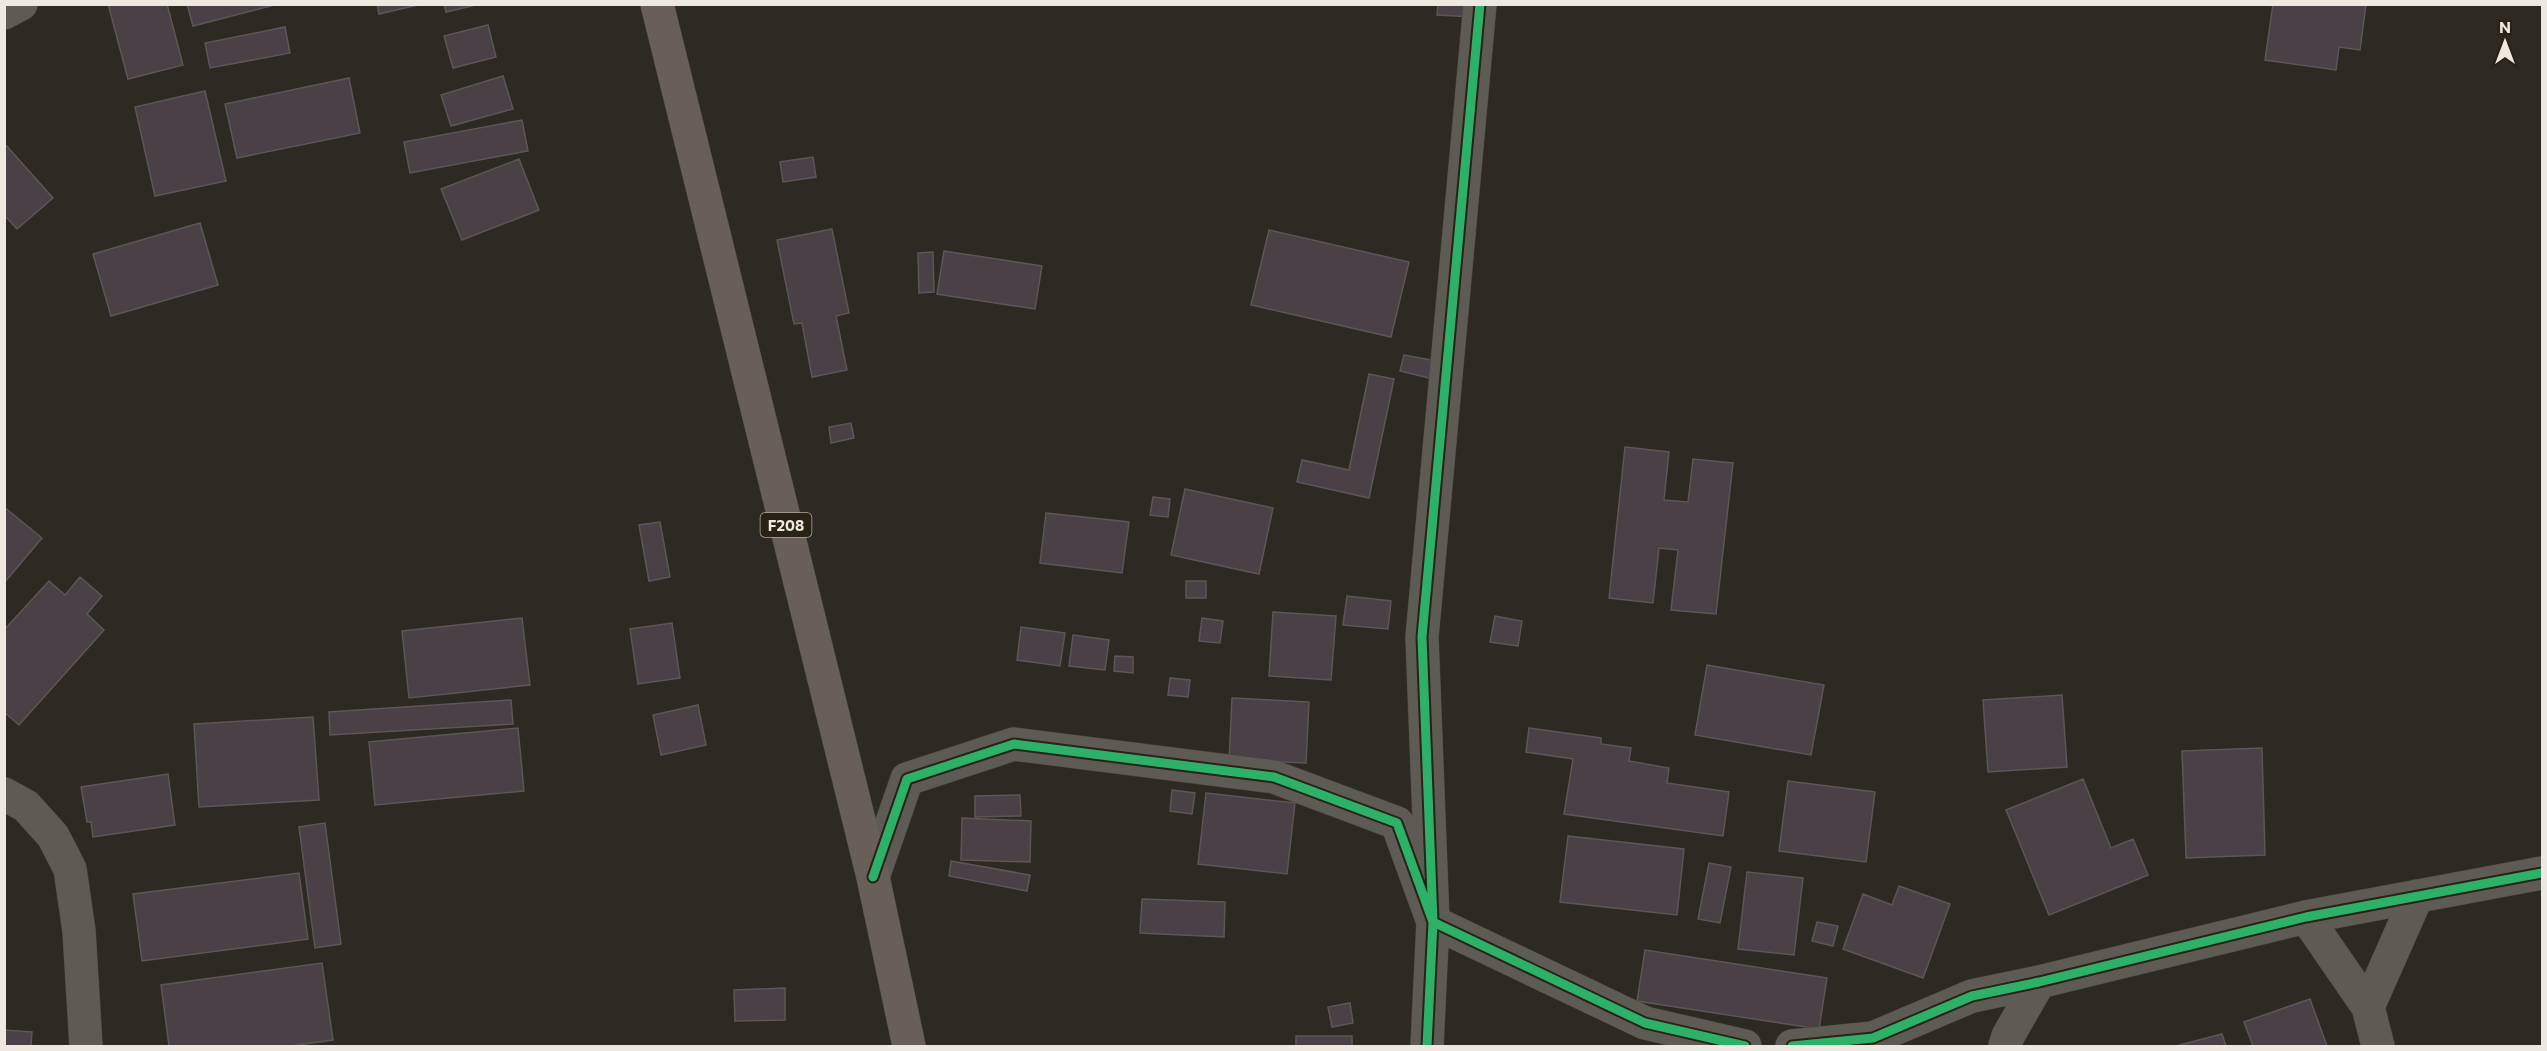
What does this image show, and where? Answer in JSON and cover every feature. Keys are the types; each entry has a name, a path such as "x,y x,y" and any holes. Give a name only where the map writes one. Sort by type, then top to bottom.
{"main road":[{"name":"F208","path":"657,4 873,877 909,1047"}],"street":[{"path":"4,13 21,4"},
{"path":"1427,1047 1432,921 1422,637 1480,4"},
{"path":"873,877 907,779 1014,744 1274,777 1397,823 1432,921 1645,1023 1745,1047"},
{"path":"4,794 26,806 53,836 70,869 79,931 86,1047"},
{"path":"1792,1047 1873,1038 1972,996 2306,917 2542,873"},
{"path":"2368,1007 2418,896"},
{"path":"2306,917 2368,1007 2378,1047"},
{"path":"2005,1047 2008,1036 2039,982"}],"building":[{"path":"108,4 167,4 183,65 128,79"},
{"path":"187,4 278,4 193,26"},
{"path":"377,4 422,4 379,14"},
{"path":"444,4 471,4 472,6 446,12"},
{"path":"1438,4 1474,4 1473,17 1437,15"},
{"path":"2273,4 2366,4 2360,50 2339,47 2336,70 2265,60"},
{"path":"488,25 496,57 453,68 444,36"},
{"path":"285,27 290,53 210,68 205,43"},
{"path":"503,76 513,109 451,126 441,95"},
{"path":"349,78 360,133 237,158 225,104"},
{"path":"205,91 226,181 155,196 135,107"},
{"path":"522,120 528,151 410,173 404,142"},
{"path":"4,143 53,198 17,229 4,215"},
{"path":"813,157 816,177 783,182 780,162"},
{"path":"519,159 539,210 462,240 441,189"},
{"path":"200,223 218,285 111,316 93,254"},
{"path":"832,229 849,313 836,316 847,370 812,377 802,323 794,324 777,240"},
{"path":"1269,230 1409,262 1391,337 1251,305"},
{"path":"944,251 1042,266 1035,309 937,294"},
{"path":"933,252 934,292 919,293 918,253"},
{"path":"1404,355 1437,361 1433,379 1400,371"},
{"path":"1369,374 1394,379 1369,498 1297,482 1302,460 1349,470"},
{"path":"851,423 854,438 831,443 829,427"},
{"path":"1625,447 1669,452 1664,500 1688,502 1693,459 1733,463 1716,614 1671,610 1678,550 1659,548 1653,603 1609,598"},
{"path":"1185,489 1273,508 1259,574 1171,555"},
{"path":"1153,497 1170,499 1168,517 1150,515"},
{"path":"4,507 42,538 4,583"},
{"path":"1046,513 1129,522 1122,573 1040,563"},
{"path":"660,522 670,577 649,581 639,525"},
{"path":"80,577 102,596 87,614 104,630 19,725 4,712 4,630 49,581 65,595"},
{"path":"1186,581 1206,581 1206,598 1186,598"},
{"path":"1347,596 1391,601 1388,629 1343,625"},
{"path":"1273,612 1336,616 1331,680 1269,676"},
{"path":"1495,616 1522,621 1518,646 1490,642"},
{"path":"522,618 530,685 409,698 402,631"},
{"path":"1202,618 1223,621 1220,643 1199,641"},
{"path":"672,623 680,678 638,684 630,629"},
{"path":"1021,627 1065,633 1060,666 1017,660"},
{"path":"1073,635 1109,640 1105,670 1069,666"},
{"path":"1115,656 1133,657 1133,673 1114,671"},
{"path":"1707,665 1824,685 1811,755 1695,735"},
{"path":"1170,678 1190,680 1188,697 1168,695"},
{"path":"2062,695 2067,767 1988,772 1983,700"},
{"path":"1232,698 1309,702 1306,763 1229,760"},
{"path":"511,700 513,724 330,735 329,712"},
{"path":"698,705 706,745 661,755 653,715"},
{"path":"313,717 319,800 199,807 194,724"},
{"path":"518,728 524,791 375,805 369,742"},
{"path":"1529,728 1601,738 1601,744 1631,748 1629,761 1669,768 1667,783 1729,792 1723,836 1564,814 1573,759 1526,752"},
{"path":"2262,748 2265,855 2186,858 2182,751"},
{"path":"168,774 175,825 93,837 91,822 87,822 81,787"},
{"path":"2083,779 2111,848 2133,839 2148,875 2049,915 2006,810"},
{"path":"1788,781 1875,792 1866,862 1779,851"},
{"path":"1172,790 1195,793 1192,814 1170,811"},
{"path":"1206,793 1295,803 1287,874 1198,864"},
{"path":"1020,795 1021,816 975,817 975,796"},
{"path":"962,818 1031,821 1030,862 961,860"},
{"path":"325,823 341,944 315,948 299,827"},
{"path":"1568,836 1684,849 1677,915 1560,902"},
{"path":"951,861 1030,875 1027,891 949,876"},
{"path":"1709,863 1731,867 1720,923 1698,919"},
{"path":"1747,872 1803,878 1794,955 1738,949"},
{"path":"299,873 308,939 142,961 133,894"},
{"path":"1899,886 1950,904 1923,978 1843,949 1863,894 1892,905"},
{"path":"1142,899 1225,902 1224,937 1140,933"},
{"path":"1817,922 1838,926 1833,946 1812,941"},
{"path":"1645,950 1827,978 1819,1029 1637,1001"},
{"path":"322,963 333,1040 290,1046 169,1046 161,985"},
{"path":"785,988 785,1020 735,1021 734,990"},
{"path":"2310,999 2327,1046 2253,1046 2244,1022"},
{"path":"1350,1003 1353,1023 1332,1027 1328,1007"},
{"path":"4,1030 32,1032 31,1046 4,1046"},
{"path":"2222,1034 2226,1046 2176,1046"},
{"path":"1296,1036 1352,1036 1352,1046 1296,1046"}],"cycle path":[{"path":"1427,1046 1433,922 1422,637 1480,4"},
{"path":"873,877 907,779 1014,744 1274,777 1397,823 1433,922 1645,1023 1745,1046"},
{"path":"1792,1046 1873,1038 1972,996 2306,917 2542,873"}]}
